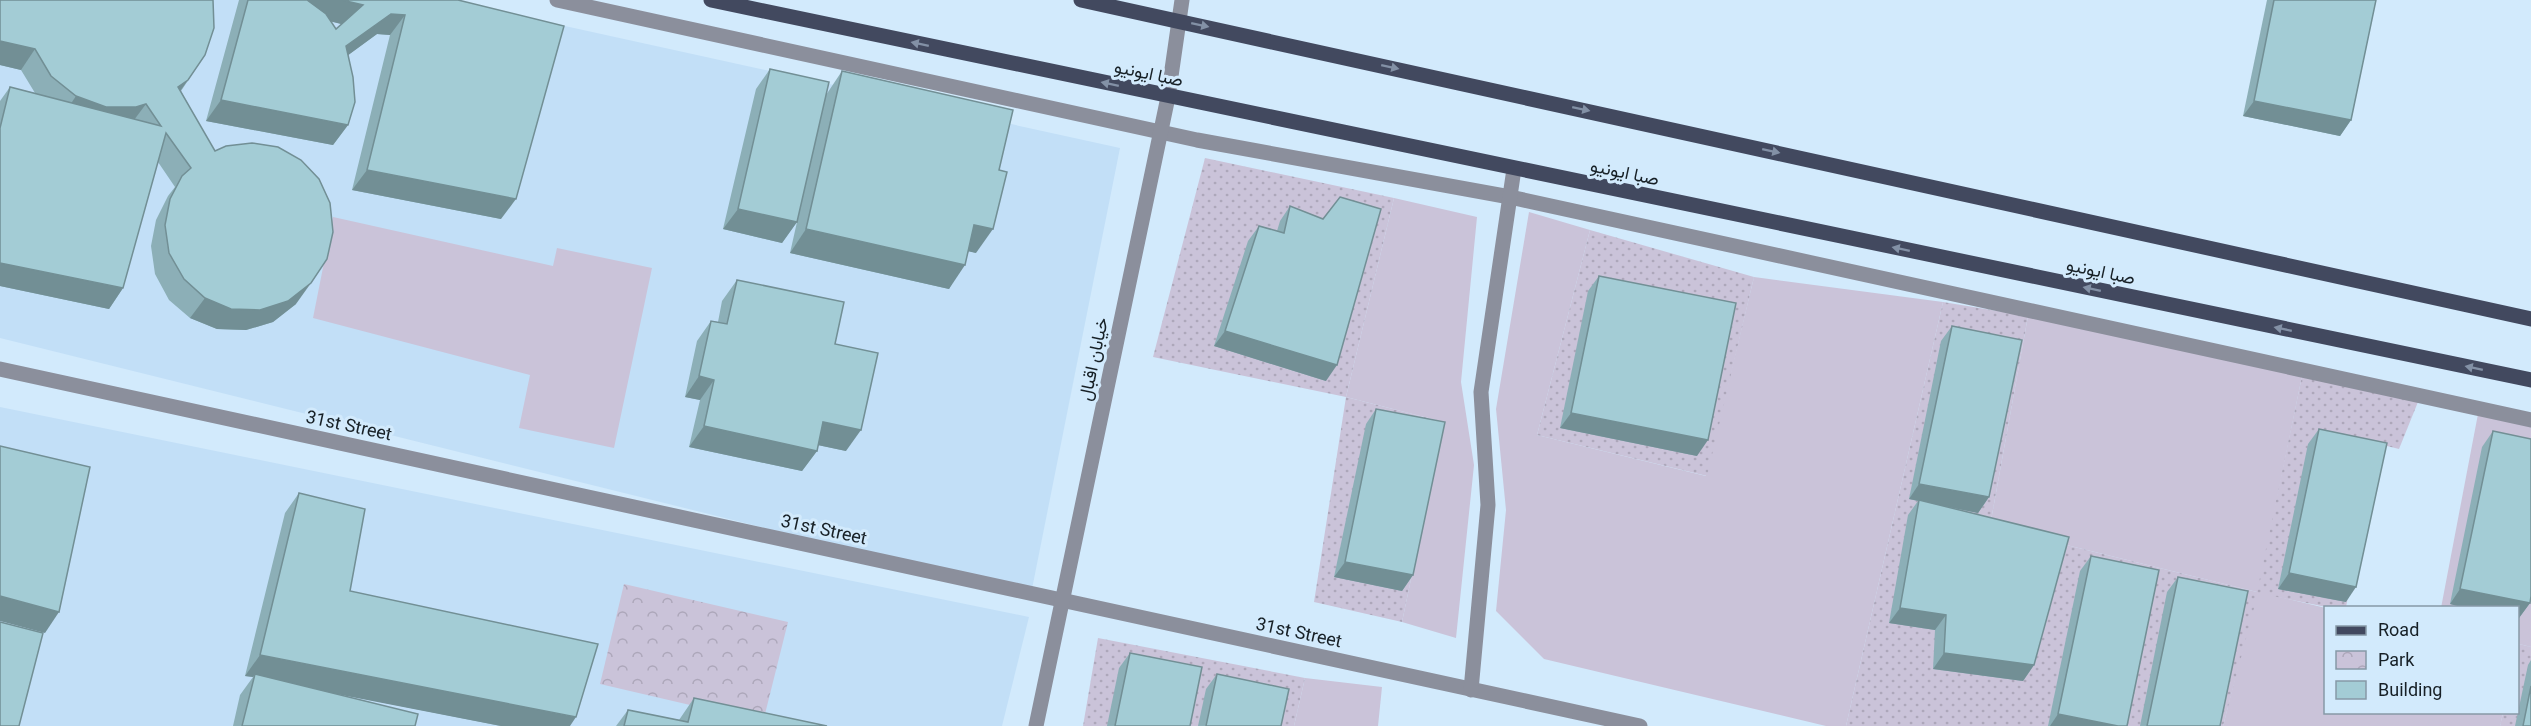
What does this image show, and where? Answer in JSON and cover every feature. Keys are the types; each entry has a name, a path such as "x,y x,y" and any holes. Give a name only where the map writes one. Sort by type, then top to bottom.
{"main road":[{"name":"صبا ایونیو","path":"711,0 2531,380"},
{"path":"1081,0 2531,319"}],"street":[{"path":"557,0 1160,132 1510,198 2531,420"},
{"name":"خیابان اقبال","path":"1036,726 1168,96 1182,0"},
{"path":"1471,690 1488,505 1481,392 1514,169"},
{"name":"31st Street","path":"0,369 1640,726"}],"shaded area":[{"path":"0,0 447,0 1120,148 1031,594 0,338"},
{"path":"0,407 1029,617 1002,726 0,726"}],"green space":[{"path":"1205,158 1394,198 1346,397 1153,357"},
{"path":"1394,198 1477,217 1461,382 1474,465 1456,638 1402,622 1444,422 1346,397"},
{"path":"1529,212 1590,230 1537,435 1706,476 1754,277 1943,302 1846,726 1826,726 1544,659 1496,611 1506,510 1496,409"},
{"path":"333,217 553,266 557,248 652,268 614,448 519,428 530,375 313,318"},
{"path":"1590,230 1754,277 1707,476 1537,435"},
{"path":"1943,302 2028,316 1990,526 2257,592 2302,376 2420,397 2399,449 2379,444 2346,606 2324,607 2258,593 2223,726 1846,726"},
{"path":"2028,316 2302,376 2258,592 2324,608 2324,714 2503,714 2500,726 2223,726 2257,592 1990,526"},
{"path":"1346,397 1444,422 1402,622 1314,602"},
{"path":"2478,414 2531,426 2531,647 2519,644 2519,606 2441,606"},
{"path":"624,584 788,622 763,722 600,684"},
{"path":"1098,638 1305,678 1294,726 1083,726"},
{"path":"2519,644 2531,647 2531,726 2500,726 2503,714 2519,714"},
{"path":"1305,678 1382,687 1378,726 1294,726"}],"building":[{"path":"0,0 213,0 214,28 205,55 188,80 178,87 215,151 226,146 252,143 278,147 301,160 319,179 330,203 333,232 327,259 311,283 288,301 260,310 231,309 205,298 184,279 169,253 165,225 170,199 182,176 191,168 166,133 123,288 0,263 0,128 10,87 161,126 146,104 136,107 106,107 76,96 51,76 35,49 0,41"},
{"path":"248,0 307,0 326,14 336,29 363,5 342,0 458,0 564,26 516,199 367,170 405,15 391,14 346,46 353,77 355,102 348,125 221,100"},
{"path":"2274,0 2376,0 2351,120 2254,101"},
{"path":"770,69 829,82 797,222 738,209"},
{"path":"842,71 1013,110 999,170 1007,172 993,229 974,225 965,265 806,229"},
{"path":"1340,197 1381,209 1337,365 1225,331 1259,226 1284,233 1290,206 1323,219"},
{"path":"1599,276 1736,303 1708,440 1571,413"},
{"path":"737,280 844,302 835,344 878,353 861,430 823,422 817,451 704,426 714,380 699,376 711,321 727,324"},
{"path":"1952,326 2022,340 1989,497 1919,484"},
{"path":"1376,409 1445,422 1413,575 1345,562"},
{"path":"2319,429 2387,443 2356,587 2289,573"},
{"path":"2493,431 2531,439 2530,603 2460,589"},
{"path":"0,446 90,467 59,612 0,596"},
{"path":"299,493 365,509 350,591 598,644 576,717 260,655"},
{"path":"1919,500 2069,537 2034,665 1944,653 1946,615 1900,608"},
{"path":"2091,556 2159,570 2127,726 2058,714"},
{"path":"2178,577 2248,591 2220,726 2147,726"},
{"path":"0,622 43,633 19,726 0,726"},
{"path":"1130,653 1202,667 1190,726 1115,726"},
{"path":"255,674 418,714 415,726 242,726"},
{"path":"1217,674 1289,689 1281,726 1206,726"},
{"path":"2531,686 2531,726 2523,726"},
{"path":"694,698 827,726 624,726 628,710 688,722"}]}
